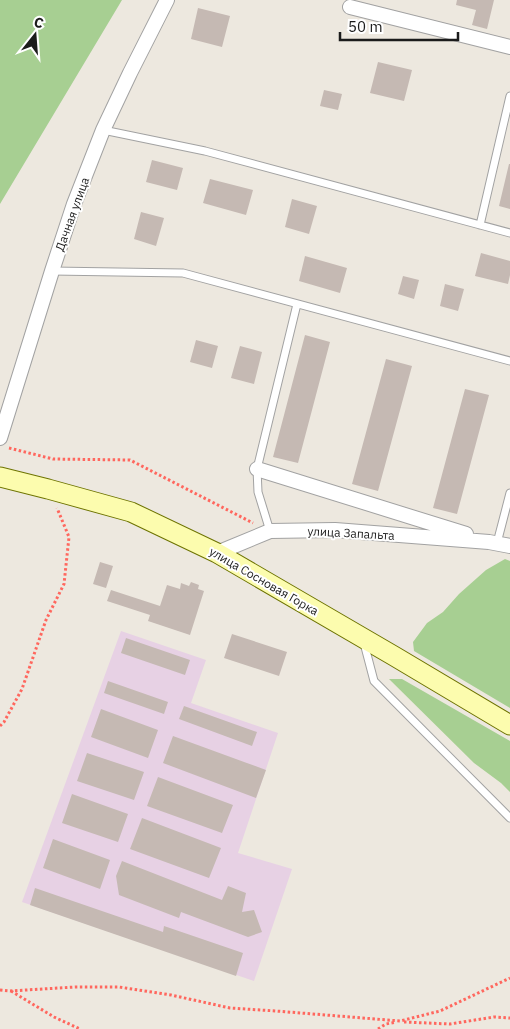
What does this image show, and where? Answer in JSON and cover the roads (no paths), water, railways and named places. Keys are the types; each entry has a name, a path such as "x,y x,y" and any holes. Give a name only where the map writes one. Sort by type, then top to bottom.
{"main road":[{"name":"улица Сосновая Горка","path":"0,477 131,512 217,553 510,725"}],"street":[{"name":"Дачная улица","path":"4,443 52,271 74,204 103,130 167,0"},
{"path":"350,7 510,47"},
{"name":"улица Запальта","path":"257,469 499,544"},
{"name":"улица Запальта","path":"217,553 270,531 336,530 499,544"}],"lane":[{"path":"480,225 510,96"},
{"path":"103,130 205,151 510,234"},
{"path":"52,271 183,273 510,361"},
{"path":"270,531 258,492 257,469 297,304"},
{"path":"499,544 510,493"},
{"path":"363,638 374,681 510,818"}]}
